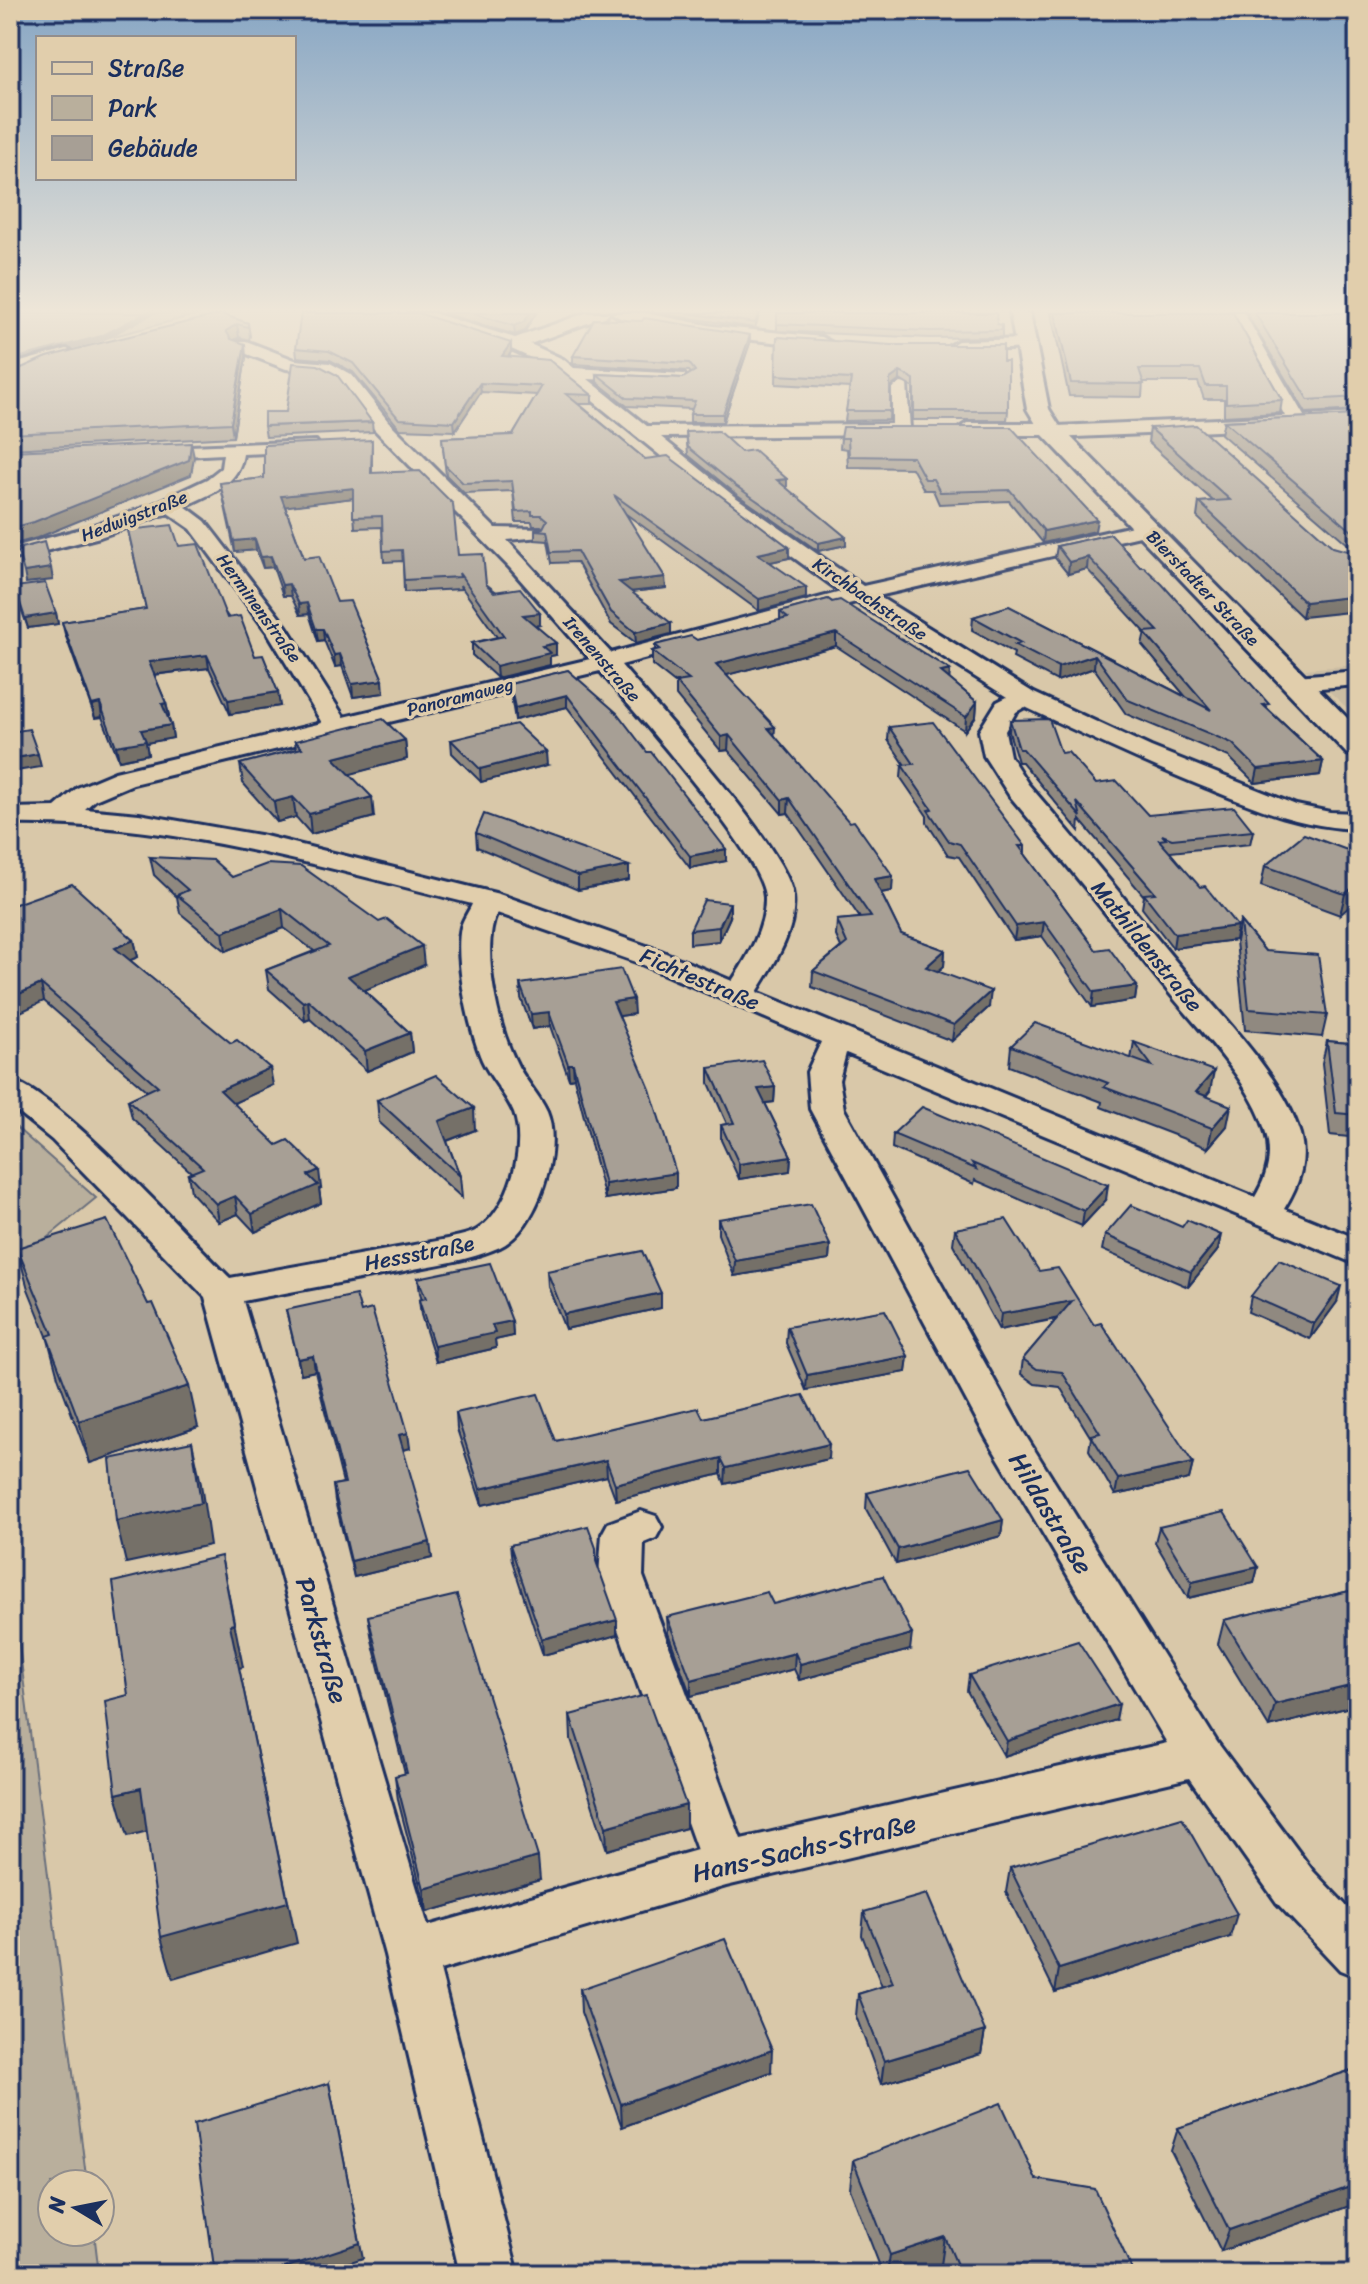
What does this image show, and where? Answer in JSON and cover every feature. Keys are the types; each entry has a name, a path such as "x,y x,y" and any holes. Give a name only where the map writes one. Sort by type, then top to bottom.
{"main road":[{"path":"1045,420 1051,430"},
{"name":"Bierstadter Straße","path":"1051,430 1358,747"}],"street":[{"name":"Irenenstraße","path":"379,420 606,662 751,839 776,883 780,898 777,915 756,968 739,995"},
{"name":"Kirchbachstraße","path":"628,420 727,500 859,594 1025,698 1142,752 1289,812 1330,820 1358,821"},
{"path":"643,432 908,429 906,420"},
{"path":"945,429 1051,430 1346,420"},
{"path":"1196,426 1217,444"},
{"path":"366,442 396,440"},
{"path":"122,453 322,444"},
{"name":"Hedwigstraße","path":"10,554 72,540 164,505 225,476 231,470 234,449"},
{"name":"Herminenstraße","path":"164,505 183,512 198,525 278,631 337,726"},
{"name":"Panoramaweg","path":"62,815 86,794 124,778 606,662 859,594 1146,529"},
{"path":"488,534 534,533"},
{"path":"1296,683 1358,678"},
{"name":"Mathildenstraße","path":"1025,698 1006,707 992,731 997,756 1018,789 1218,1034 1260,1090 1283,1131 1288,1166 1282,1184 1264,1212"},
{"name":"Fichtestraße","path":"10,816 62,815 139,822 265,844 489,900 650,957 1358,1253"},
{"name":"Hessstraße","path":"222,1292 451,1250 490,1238 519,1207 532,1172 534,1142 531,1114 499,1062 486,1028 477,971 476,926 489,900"},
{"name":"Hildastraße","path":"840,1039 829,1053 820,1080 827,1109 1007,1439 1200,1756 1295,1887 1358,1953"},
{"name":"Parkstraße","path":"10,1090 64,1133 222,1292 411,1955 489,2274"},
{"path":"641,1527 623,1534 621,1576 726,1864"},
{"name":"Hans-Sachs-Straße","path":"411,1955 726,1864 1200,1756"}],"shaded area":[{"path":"1358,665 1358,718 1305,669"}],"green space":[{"path":"10,1122 96,1198 10,1268"},
{"path":"10,1606 16,1621 85,2168 36,2168 36,2248 96,2248 99,2274 10,2274"}],"building":[{"path":"10,420 232,420 231,423 10,434"},
{"path":"264,420 372,422 264,426"},
{"path":"410,420 456,420 454,422"},
{"path":"522,420 597,420 645,459 668,456 789,547 758,554 806,587 759,599 614,495 665,577 619,582 671,623 635,632 611,612 577,551 551,552 547,531 535,530 543,528 547,520 541,515 532,515 532,511 516,512 512,481 463,483 445,465 442,438 513,435"},
{"path":"1358,420 1358,534 1353,532 1224,421"},
{"path":"1196,425 1333,547 1358,554 1358,596 1305,602 1199,502 1230,500 1150,428"},
{"path":"843,427 1011,427 1097,520 1044,531 1010,490 940,492 933,479 925,479 913,457 849,456 848,438 841,438"},
{"path":"718,431 741,452 754,450 787,479 777,480 846,537 818,543 736,486 688,447 686,432"},
{"path":"372,440 371,473 420,471 453,504 458,555 483,554 486,584 494,592 520,588 540,613 523,615 556,643 542,646 550,653 496,666 472,643 504,636 459,573 460,577 404,580 402,550 383,551 382,516 353,517 353,488 281,496 304,558 319,556 337,602 350,601 383,680 352,684 340,654 334,655 323,629 316,629 307,603 299,604 289,584 282,585 271,556 261,557 255,539 234,541 220,483 264,478 264,445"},
{"path":"191,443 189,460 12,528 10,451"},
{"path":"172,525 179,546 198,544 227,618 240,616 255,656 263,655 278,692 228,700 207,655 149,662 166,703 162,704 171,725 141,730 146,741 116,746 100,703 92,705 62,622 146,609 128,530"},
{"path":"1111,534 1140,567 1144,567 1162,584 1269,704 1263,705 1323,761 1258,769 1232,743 1128,700 1095,655 1058,667 1015,645 1021,643 973,617 1009,606 1211,710 1144,632 1158,631 1088,557 1069,562 1057,546"},
{"path":"44,542 51,568 24,572 17,549"},
{"path":"45,583 56,613 25,618 15,587"},
{"path":"828,599 832,602 840,600 950,670 941,672 977,702 966,717 836,633 716,664 775,727 768,728 849,822 854,821 893,876 874,879 901,934 945,950 926,967 991,991 954,1025 813,971 847,943 837,920 871,917 789,798 782,800 729,735 721,737 676,682 689,680 652,651 660,649 655,645 691,636 697,640 788,618 780,612"},
{"path":"568,670 617,713 726,849 690,856 567,695 515,708 510,684"},
{"path":"383,719 405,740 334,758 372,797 309,814 293,797 274,802 240,764 302,748 295,741"},
{"path":"1049,719 1061,753 1068,752 1096,784 1117,781 1148,815 1234,807 1253,831 1172,839 1162,835 1166,839 1159,840 1200,887 1205,886 1237,926 1175,934 1144,894 1155,893 1077,802 1081,817 1023,749 1019,749 1010,720"},
{"path":"933,722 1025,846 1019,846 1096,950 1109,948 1137,986 1094,992 1044,922 1016,926 960,844 949,841 902,765 914,764 889,727"},
{"path":"516,724 546,752 480,769 451,740"},
{"path":"29,729 38,754 10,759 10,732"},
{"path":"484,814 629,866 578,876 476,833"},
{"path":"1304,834 1358,854 1358,883 1345,894 1265,866"},
{"path":"150,857 213,860 232,877 267,864 301,866 379,922 387,919 422,946 348,976 410,1033 365,1051 308,1000 303,1002 266,970 329,946 282,909 223,932 177,895 188,890"},
{"path":"72,884 134,940 115,948 231,1043 237,1040 270,1068 220,1090 277,1145 288,1140 319,1170 308,1175 318,1185 252,1214 235,1196 216,1204 188,1174 203,1168 128,1100 158,1086 41,984 10,998 10,906"},
{"path":"704,900 730,903 719,927 690,930"},
{"path":"1240,921 1265,951 1318,955 1327,1015 1249,1009"},
{"path":"621,969 633,999 613,1002 650,1089 676,1173 605,1184 573,1064 568,1064 549,1012 531,1014 520,984"},
{"path":"1035,1023 1152,1066 1134,1042 1214,1071 1196,1092 1231,1106 1212,1128 1104,1087 1108,1083 1011,1046"},
{"path":"1327,1041 1358,1044 1358,1115 1336,1113"},
{"path":"762,1060 775,1087 758,1089 791,1156 739,1164 721,1125 734,1123 709,1068"},
{"path":"436,1075 474,1108 439,1121 460,1176 377,1100"},
{"path":"922,1107 1108,1185 1084,1211 972,1163 976,1169 893,1134"},
{"path":"811,1204 830,1245 735,1261 718,1219"},
{"path":"1131,1205 1182,1227 1187,1220 1221,1235 1191,1272 1105,1235"},
{"path":"1006,1219 1039,1271 1058,1268 1094,1325 1101,1323 1193,1463 1118,1479 1091,1435 1100,1433 1062,1372 1037,1369 1023,1359 1072,1301 1001,1314 955,1229"},
{"path":"107,1220 148,1304 153,1303 189,1386 79,1421 47,1336 53,1334 17,1248"},
{"path":"642,1251 661,1293 564,1314 547,1271"},
{"path":"1279,1260 1341,1286 1314,1324 1251,1296"},
{"path":"490,1263 512,1321 492,1325 495,1333 434,1346 419,1300 426,1298 418,1278"},
{"path":"356,1295 361,1312 372,1309 408,1433 399,1435 430,1542 351,1561 333,1485 345,1483 313,1356 298,1359 286,1310"},
{"path":"885,1310 908,1356 807,1375 787,1327"},
{"path":"538,1394 556,1441 698,1408 703,1418 803,1395 829,1444 726,1468 721,1458 615,1484 606,1460 480,1489 456,1413"},
{"path":"192,1442 201,1503 116,1521 110,1459"},
{"path":"970,1467 1003,1520 898,1549 867,1493"},
{"path":"1224,1512 1258,1567 1192,1582 1159,1527"},
{"path":"588,1526 596,1548 596,1561 617,1620 542,1639 510,1545"},
{"path":"221,1556 234,1624 230,1625 288,1902 161,1937 141,1788 116,1794 105,1701 128,1695 113,1582"},
{"path":"883,1576 912,1634 800,1664 795,1653 691,1680 667,1617 767,1592 773,1604"},
{"path":"1358,1589 1358,1684 1275,1704 1224,1620"},
{"path":"457,1595 538,1857 424,1889 395,1776 407,1773 368,1616"},
{"path":"1078,1641 1119,1704 1007,1741 969,1675"},
{"path":"646,1695 686,1805 606,1827 570,1715"},
{"path":"1182,1818 1237,1914 1059,1969 1010,1868"},
{"path":"927,1894 985,2031 884,2061 858,1994 893,1983 864,1912"},
{"path":"725,1939 772,2050 621,2104 580,1989"},
{"path":"1358,2068 1358,2184 1229,2230 1178,2128"},
{"path":"329,2083 360,2243 266,2274 215,2274 194,2124"},
{"path":"1001,2103 1036,2179 1095,2189 1134,2274 961,2274 945,2237 890,2255 853,2160"}]}
